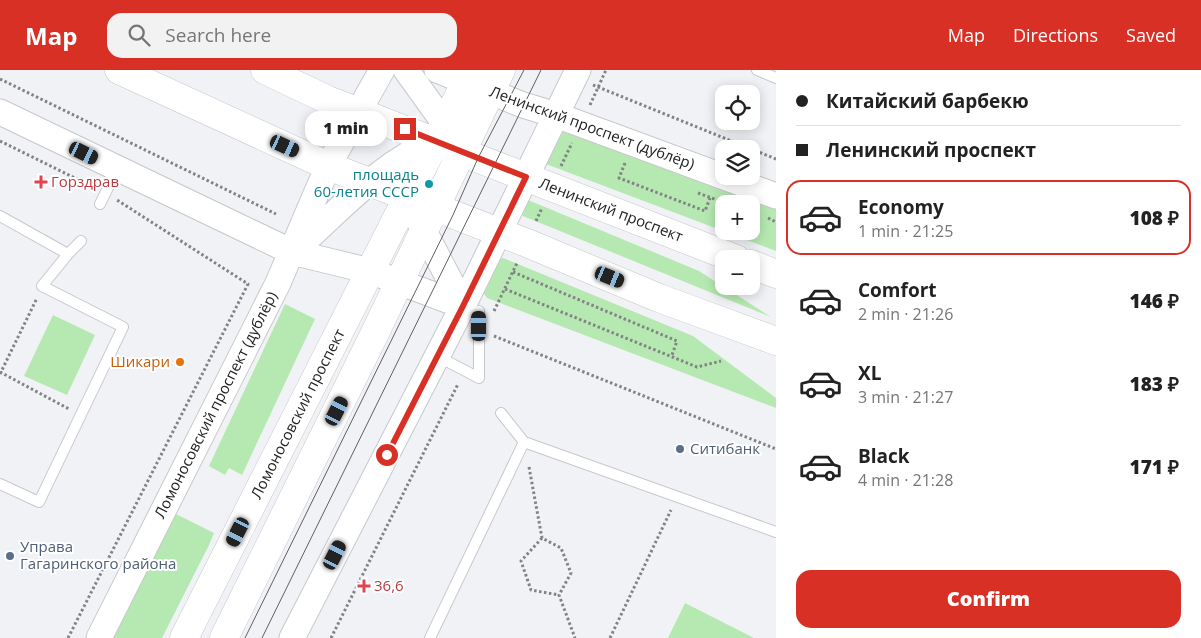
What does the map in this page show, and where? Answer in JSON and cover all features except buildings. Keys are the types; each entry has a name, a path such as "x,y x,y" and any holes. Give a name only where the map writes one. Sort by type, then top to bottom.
{"main road":[{"path":"119,70 328,166 407,198 429,220 499,233 776,342"},
{"name":"Ленинский проспект","path":"264,70 328,100 359,112 441,131 462,151 715,251"},
{"path":"370,271 441,131 482,78"},
{"path":"224,638 400,282 462,151 482,78"},
{"path":"760,268 776,274"},
{"name":"Ломоносовский проспект","path":"184,638 370,271"}],"street":[{"path":"292,252 328,166 382,70"},
{"path":"292,252 370,183 441,131 406,70"},
{"name":"Ленинский проспект (дублёр)","path":"437,70 482,78 523,105 556,114 776,196"},
{"path":"292,638 437,356 471,309 499,233 578,70"},
{"path":"0,112 292,252 370,271 471,309"},
{"path":"429,220 471,309"},
{"name":"Ломоносовский проспект (дублёр)","path":"99,638 292,252"}],"lane":[{"path":"757,70 776,78"},
{"path":"100,204 117,169"},
{"path":"0,216 68,254"},
{"path":"0,484 39,502 124,327 42,286 81,241"},
{"path":"437,356 479,378 471,309"},
{"path":"501,413 524,442 776,532"},
{"path":"430,638 524,442"}],"path":[{"path":"0,80 276,214"},
{"path":"598,87 776,158"},
{"path":"0,141 105,193 248,284 68,638"},
{"path":"625,163 619,178 705,212 710,198"},
{"path":"536,221 543,205"},
{"path":"513,272 678,341 672,355"},
{"path":"42,286 0,373 81,416"},
{"path":"505,289 672,355 697,367 721,361"},
{"path":"493,335 776,449"},
{"path":"330,638 456,388"},
{"path":"524,442 542,538"},
{"path":"610,638 678,497"},
{"path":"542,538 561,548 571,573 559,595 575,638"},
{"path":"542,538 521,561 532,590 559,595"}],"green space":[{"path":"555,123 744,195 715,195 715,228 546,164"},
{"path":"528,200 699,271 715,281 715,294 523,216 521,214"},
{"path":"760,201 776,207 776,251 747,240 760,240"},
{"path":"503,258 693,336 776,398 776,408 487,298 483,292 496,261"},
{"path":"717,295 737,295 771,317"},
{"path":"285,304 315,319 242,475 229,468 225,475 209,466"},
{"path":"53,315 95,335 67,395 24,376"},
{"path":"174,513 214,533 209,545 162,638 112,638"},
{"path":"685,603 754,638 668,638"}],"tram line":[{"path":"245,638 453,215 478,158 524,70"},
{"path":"262,638 541,70"}],"place":[{"name":"Горздрав","path":"41,182"},
{"name":"площадь 60-летия СССР","path":"429,184"},
{"name":"Шикари","path":"180,362"},
{"name":"Ситибанк","path":"680,449"},
{"name":"Управа Гагаринского района","path":"10,556"},
{"name":"36,6","path":"364,586"}],"route":[{"path":"387,455 526,177 405,129"}]}
